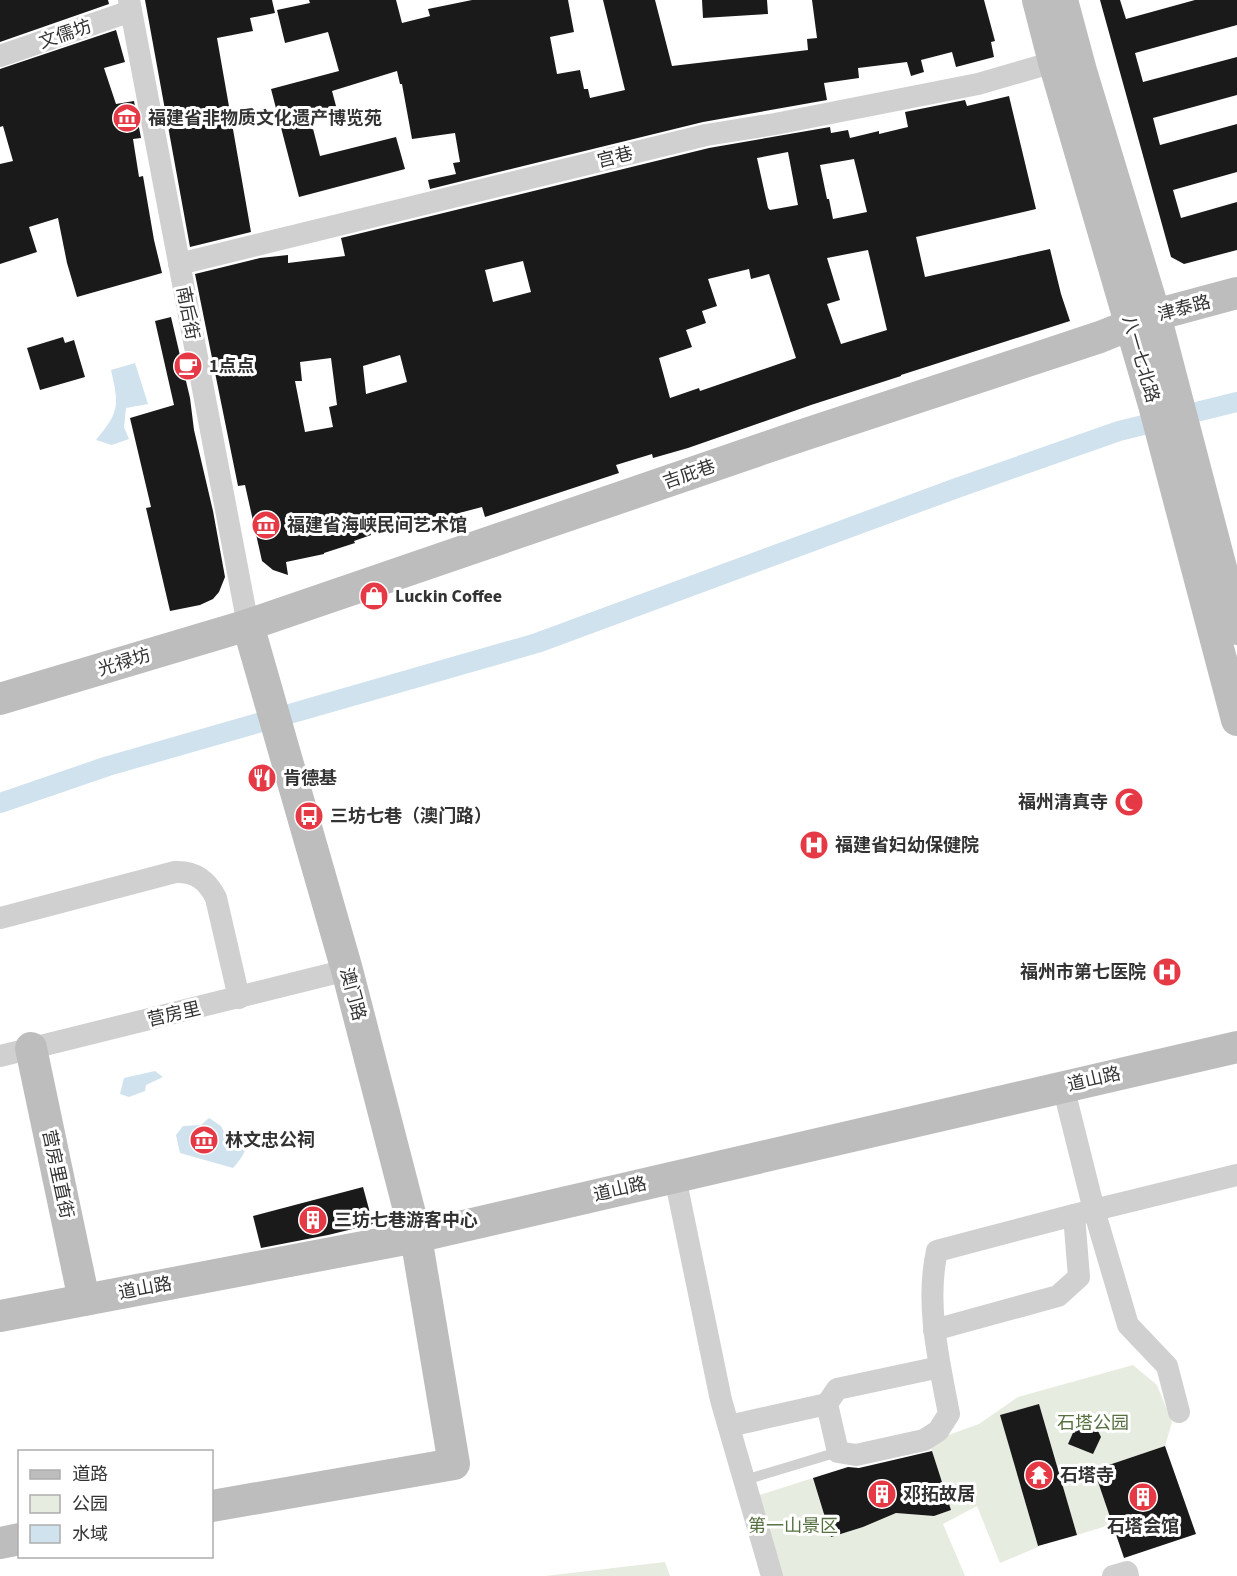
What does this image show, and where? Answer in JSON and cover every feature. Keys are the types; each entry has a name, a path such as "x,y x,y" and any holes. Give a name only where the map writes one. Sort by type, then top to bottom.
{"street":[{"name":"八一七北路","path":"1038,0 1054,62 1143,320"},
{"name":"八一七北路","path":"1062,0 1180,456 1237,720"},
{"name":"文儒坊","path":"0,56 131,3"},
{"name":"南后街","path":"131,3 178,264 248,625"},
{"name":"宫巷","path":"178,264 706,135 775,124 978,84 1054,62"},
{"name":"津泰路","path":"1143,320 1237,293"},
{"name":"吉庇巷","path":"248,625 1143,320"},
{"path":"1180,456 1237,630"},
{"name":"澳门路","path":"213,1506 454,1464 416,1237 347,970 248,625"},
{"name":"光禄坊","path":"0,699 248,625"},
{"path":"0,918 175,872 196,875 211,889 216,898 239,998"},
{"name":"营房里","path":"0,1056 347,970"},
{"name":"道山路","path":"0,1316 416,1237 1237,1047"},
{"name":"营房里直街","path":"31,1048 84,1300"},
{"path":"1063,1086 1084,1212 1128,1326 1167,1366 1179,1412"},
{"path":"827,1404 838,1452 856,1455 924,1440 938,1431 949,1414 934,1330 933,1266 937,1251 1237,1175"},
{"path":"675,1177 722,1400 772,1576"},
{"path":"934,1330 1058,1296 1079,1277 1084,1212"},
{"path":"729,1426 827,1404 837,1389 940,1367"},
{"path":"0,1543 18,1539"},
{"path":"1113,1576 1127,1572 1128,1576"}],"lane":[{"path":"745,1480 838,1452"}],"green space":[{"name":"石塔公园","path":"1133,1365 1157,1385 1172,1422 1165,1446 1094,1470 1113,1524 1077,1535 1039,1404 1001,1415 1038,1547 1000,1563 977,1506 943,1524 965,1576 772,1576 750,1498 813,1478 831,1537 896,1513 934,1516 951,1510 929,1442 979,1424 1018,1397"},
{"path":"665,1562 670,1576 545,1576"}],"water":[{"path":"135,363 148,404 126,408 124,427 129,439 112,445 96,440 110,422 116,408 111,370"},
{"path":"155,1071 163,1077 146,1085 145,1091 129,1097 120,1094 124,1078"},
{"path":"209,1118 221,1126 224,1132 245,1131 247,1142 245,1151 233,1168 180,1153 176,1135 183,1126 201,1125"}],"building":[{"path":"0,0 108,0 109,4 0,42"},
{"path":"145,0 272,0 275,13 250,18 253,31 217,38 251,232 190,247"},
{"path":"309,0 396,0 402,23 430,16 428,9 472,0 568,0 574,32 550,37 557,74 580,70 584,89 588,89 590,98 625,90 603,0 655,0 672,66 808,50 807,39 817,38 812,0 984,0 995,41 991,42 994,57 956,67 952,52 921,60 924,72 911,76 907,62 858,68 859,78 824,83 827,100 703,122 430,189 428,180 456,174 453,163 460,162 455,133 412,139 402,84 400,84 397,71 332,91 336,106 309,113 320,156 396,137 405,169 299,197 271,89 339,71 328,32 285,43 277,10 310,3"},
{"path":"702,0 767,0 768,14 703,18"},
{"path":"1100,0 1120,0 1126,19 1195,0 1237,0 1237,25 1135,53 1143,82 1237,57 1237,95 1153,118 1160,145 1237,124 1237,172 1173,190 1181,218 1237,202 1237,250 1184,264 1171,257"},
{"path":"116,30 125,62 104,68 116,104 134,101 141,138 133,139 139,177 143,176 162,273 77,297 58,218 29,227 37,252 0,264 0,164 13,161 3,126 0,127 0,69"},
{"path":"1009,96 1036,209 916,237 925,277 1050,249 1070,321 901,375 688,448 653,458 652,454 616,465 619,473 485,517 482,507 444,517 443,514 406,525 404,520 369,530 371,535 354,541 355,543 324,554 286,562 288,575 273,570 262,561 245,485 238,486 195,274 260,258 288,255 288,263 345,256 341,238 709,148 830,127 831,133 848,130 850,138 879,131 879,134 908,127 905,112 965,100 967,106","holes":["788,152 798,205 770,210 768,208 757,158","854,159 867,212 833,219 829,199 827,199 820,165","868,250 887,330 841,344 827,304 840,300 827,258","523,261 531,292 493,302 485,270","749,269 751,279 769,274 796,358 700,391 699,388 670,398 659,358 692,347 686,330 706,323 702,311 717,306 708,279","400,355 407,382 366,394 363,366","331,358 337,405 329,407 333,427 305,432 295,381 302,381 300,362"]},
{"path":"171,317 190,398 194,430 213,511 225,577 219,592 213,599 200,605 170,611 146,508 151,507 130,418 174,405 155,321"},
{"path":"63,337 65,343 74,340 85,377 40,390 27,348"},
{"name":"三坊七巷游客中心","path":"363,1187 373,1224 261,1248 253,1216"},
{"name":"石塔寺","path":"1039,1404 1077,1535 1038,1546 1000,1415"},
{"path":"1086,1422 1096,1427 1101,1437 1093,1454 1068,1444 1076,1426"},
{"name":"石塔会馆","path":"1165,1446 1196,1534 1124,1558 1094,1470"},
{"name":"邓拓故居","path":"932,1451 951,1510 934,1516 896,1513 831,1537 813,1478 848,1467 859,1468"}],"waterway":[{"path":"0,803 108,766 537,643 954,489 1119,431 1237,402"}],"place":[{"name":"福建省非物质文化遗产博览苑","path":"127,118"},
{"name":"1点点","path":"188,366"},
{"name":"福建省海峡民间艺术馆","path":"266,525"},
{"name":"Luckin Coffee","path":"374,596"},
{"name":"肯德基","path":"262,778"},
{"name":"福州清真寺","path":"1129,802"},
{"name":"三坊七巷（澳门路）","path":"309,816"},
{"name":"福建省妇幼保健院","path":"814,845"},
{"name":"福州市第七医院","path":"1167,972"},
{"name":"林文忠公祠","path":"204,1140"},
{"name":"三坊七巷游客中心","path":"313,1220"},
{"name":"石塔寺","path":"1039,1475"},
{"name":"邓拓故居","path":"882,1494"},
{"name":"石塔会馆","path":"1143,1497"}],"park label":[{"name":"第一山景区","path":"793,1526"}]}
